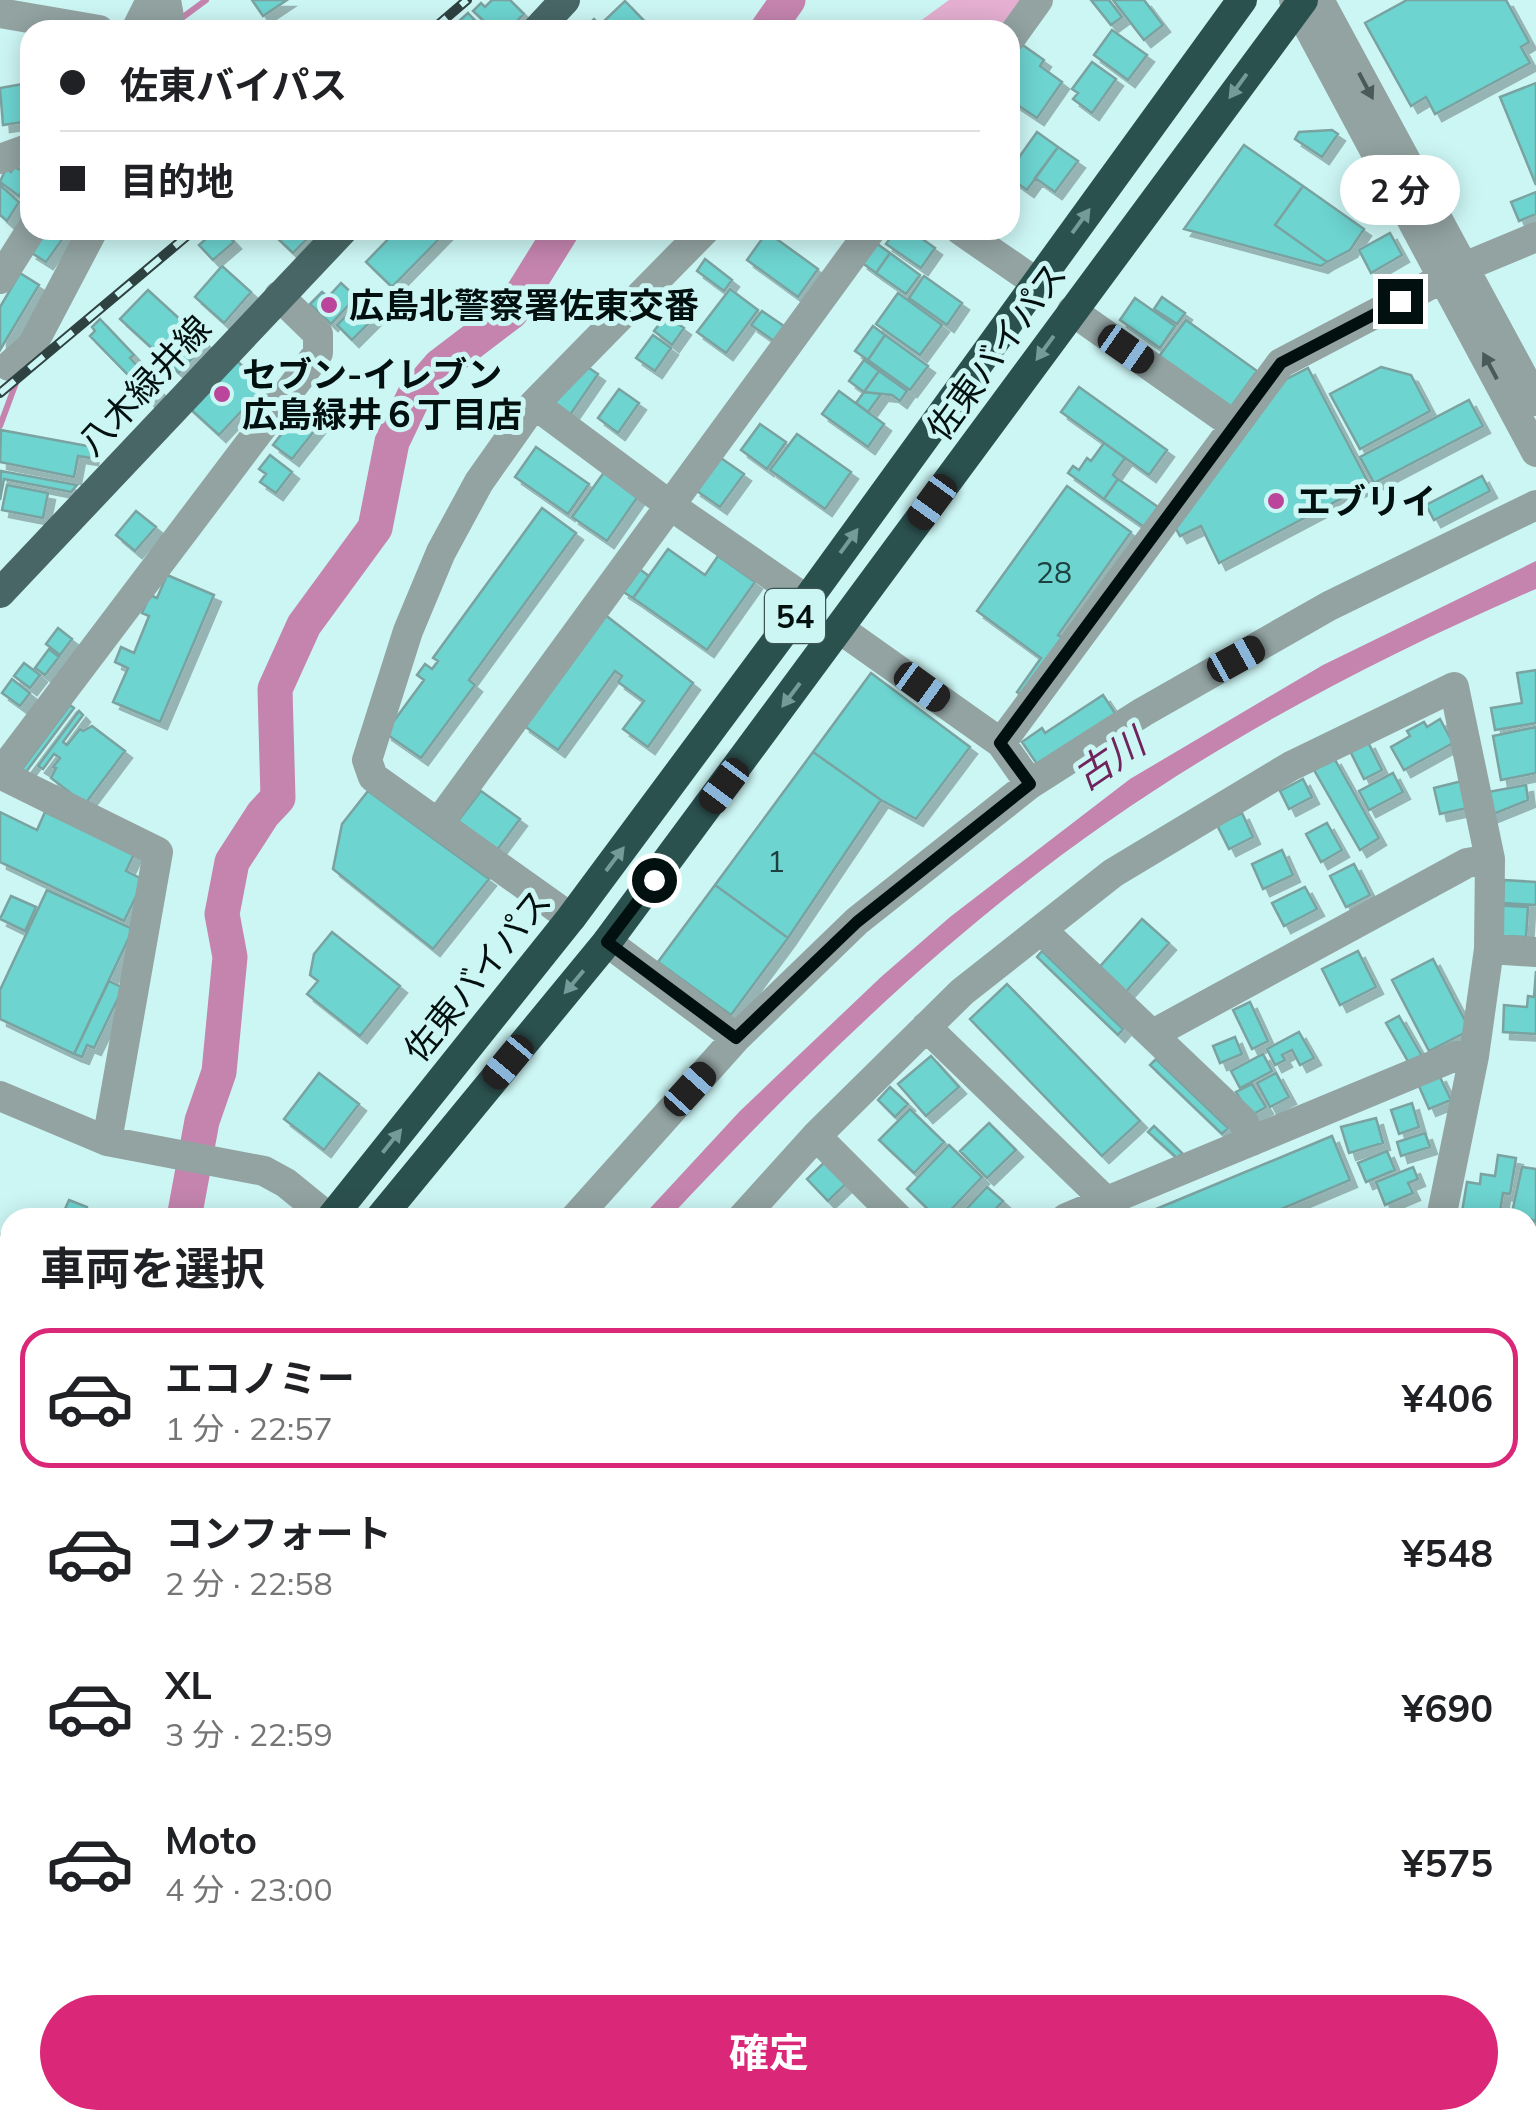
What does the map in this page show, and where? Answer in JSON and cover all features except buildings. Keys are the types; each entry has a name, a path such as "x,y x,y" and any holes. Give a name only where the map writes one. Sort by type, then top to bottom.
{"highway":[{"name":"佐東バイパス","path":"338,1208 571,918 1242,0"},
{"name":"佐東バイパス","path":"388,1208 607,942 1304,2"}],"main road":[{"path":"546,20 565,0"},
{"name":"八木緑井線","path":"0,593 333,240"}],"street":[{"path":"1020,25 1038,0"},
{"path":"1304,2 1454,272 1536,401"},
{"path":"0,13 26,20"},
{"path":"1000,743 1281,363 1454,272 1536,237"},
{"path":"0,279 25,240"},
{"path":"10,366 32,346 87,240"},
{"path":"571,918 373,777 367,760 408,631 441,552 479,482 534,404 695,240"},
{"path":"439,822 864,240"},
{"path":"974,240 1036,283"},
{"path":"1454,272 1536,452"},
{"path":"116,1144 158,852 0,774 318,353 318,334 279,296"},
{"path":"1072,310 1234,425"},
{"path":"534,404 807,600"},
{"path":"584,1208 736,1038 857,922 1030,784 1142,712 1329,606 1536,505"},
{"path":"840,629 1000,743 1030,784"},
{"path":"751,1208 816,1136 962,992 1113,873 1291,766 1454,687 1490,858 1489,949 1474,1056 1442,1208"},
{"path":"1153,1034 1467,862 1490,858"},
{"path":"1042,930 1243,1120 1252,1140"},
{"path":"607,942 736,1038"},
{"path":"1489,949 1536,952"},
{"path":"926,1027 1106,1201"},
{"path":"1090,1208 1456,1056 1474,1056"},
{"path":"0,1096 116,1144 264,1171 317,1208"},
{"path":"816,1136 888,1208"}],"shaded area":[{"path":"949,0 1027,0 1012,20 922,20"},
{"path":"1536,561 1536,589 1316,694 1109,821 991,910 879,1007 679,1208 650,1208 740,1111 950,917 1130,779 1323,665"}],"waterway":[{"path":"179,20 206,0"},
{"path":"774,20 788,0"},
{"path":"186,1208 202,1121 219,1072 230,957 222,914 232,862 278,798 275,689 304,625 375,528 392,442 414,396 440,366 511,312 556,240"},
{"path":"0,426 20,372"}],"railway":[{"path":"444,20 467,0"},
{"path":"0,393 182,240"}],"place":[{"name":"広島北警察署佐東交番","path":"329,305"},
{"name":"セブン‐イレブン 広島緑井６丁目店","path":"222,394"},
{"name":"エブリイ","path":"1276,501"}],"route":[{"path":"654,880 607,942 736,1038 857,922 1030,784 1000,743 1281,363 1400,301"}],"water label":[{"name":"古川","path":"1109,759"}]}
